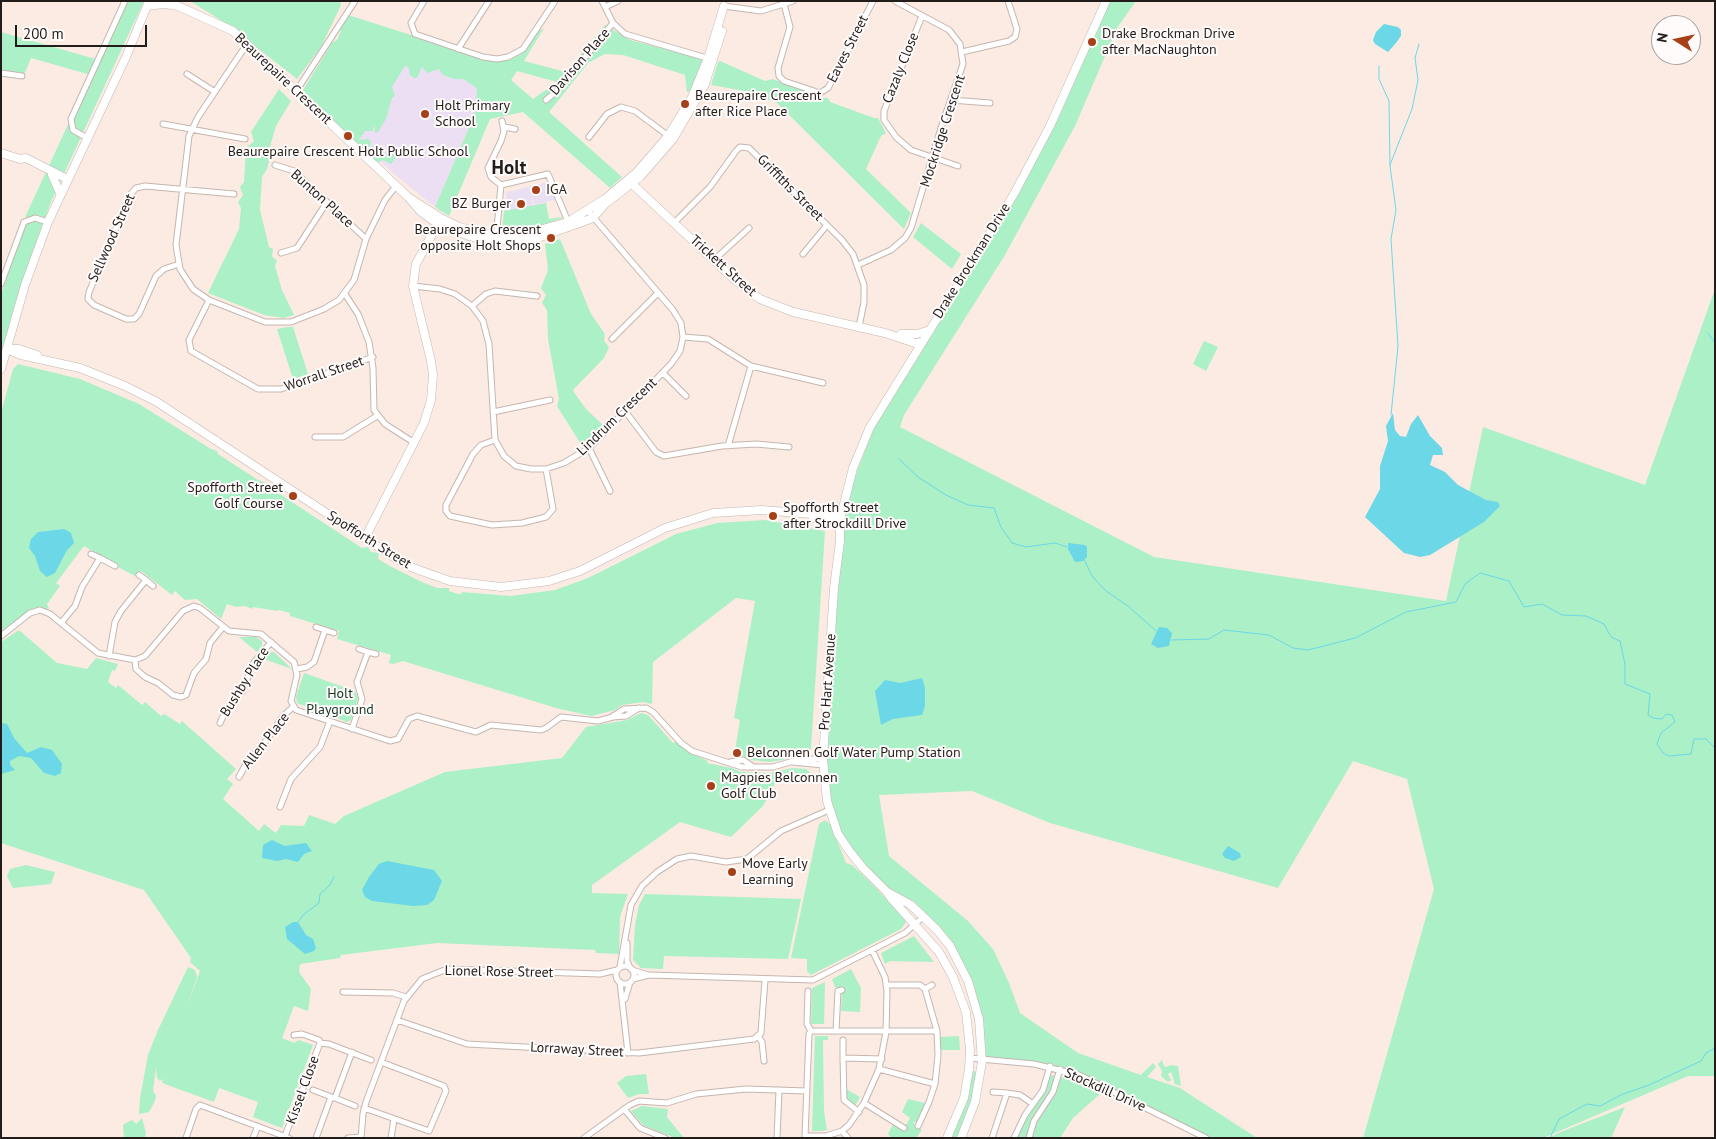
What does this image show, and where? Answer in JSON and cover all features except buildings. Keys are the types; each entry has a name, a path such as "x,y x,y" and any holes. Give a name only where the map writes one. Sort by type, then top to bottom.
{"street":[{"path":"87,138 73,130 72,116 125,1"},
{"name":"Beaurepaire Crescent","path":"167,1 233,32 408,197 420,211 469,236 496,238 569,225 591,214 632,180 670,137 703,80 722,34 725,4"},
{"name":"Beaurepaire Crescent","path":"174,1 183,8"},
{"path":"296,91 355,1"},
{"path":"424,1 411,23 415,34 490,59 503,59 516,54 530,41 555,1"},
{"path":"458,49 489,1"},
{"path":"602,1 613,23 630,37 711,59"},
{"path":"605,7 618,1"},
{"path":"725,4 761,11 793,1"},
{"name":"Eaves Street","path":"784,4 790,27 778,68 779,76 784,80 820,94 828,88 873,1"},
{"path":"895,1 949,30 958,40 962,52 1009,41 1015,37 1017,29 1008,1"},
{"name":"Drake Brockman Drive","path":"840,520 845,494 865,437 878,411 997,222 1040,146 1106,1"},
{"path":"2,366 10,334 48,222 60,193 126,57 148,4 163,4 183,8"},
{"name":"Cazaly Close","path":"922,16 883,117 892,133 906,147 958,166"},
{"name":"Davison Place","path":"546,100 558,90 613,23"},
{"path":"246,46 192,129 182,190 176,246 178,264 189,284 209,300 256,319 282,323 324,309 345,294 354,280 366,239 385,200 396,186"},
{"name":"Mockridge Crescent","path":"858,265 891,250 909,232 917,215 932,158 962,70 962,52"},
{"path":"1,73 22,76"},
{"path":"186,74 215,92"},
{"path":"951,100 990,103"},
{"path":"588,137 607,114 621,107 635,111 670,137"},
{"path":"501,185 491,177 488,168 499,147 504,127 502,120"},
{"path":"163,124 245,139"},
{"path":"504,127 515,129"},
{"name":"Griffiths Street","path":"675,222 701,197 736,151 743,146 751,149 827,225 847,247 858,265 864,292 859,327"},
{"path":"1,153 26,158 67,179"},
{"name":"Bunton Place","path":"275,165 294,171 366,239"},
{"path":"53,173 73,166"},
{"path":"53,173 60,193"},
{"path":"501,185 548,174 569,225"},
{"name":"Trickett Street","path":"632,180 654,198 656,205 748,291 774,306 922,342"},
{"path":"496,238 501,185"},
{"name":"Sellwood Street","path":"178,264 164,268 156,276 140,314 134,319 126,319 94,305 88,300 89,292 132,191 145,186 182,190"},
{"path":"182,190 234,194"},
{"path":"281,253 297,248 327,202"},
{"path":"591,214 678,317 683,337 708,339 751,366 823,383"},
{"path":"1,284 24,222 35,218 48,222"},
{"path":"362,537 428,412 433,375 413,286 416,264 440,221"},
{"path":"803,254 827,225"},
{"path":"714,260 749,228"},
{"name":"Lindrum Crescent","path":"413,286 448,291 462,297 472,306 483,321 488,335 496,440 504,456 516,466 530,469 546,468 571,460 589,448 678,356 683,337"},
{"path":"472,306 486,294 495,291 537,296"},
{"path":"612,339 658,293"},
{"path":"345,294 364,328 372,357 372,404 377,416 384,424 413,442"},
{"name":"Worrall Street","path":"209,300 189,340 191,351 258,389 281,389 372,357"},
{"path":"911,360 909,347 901,337 930,330"},
{"path":"2,366 11,357 22,353 10,334"},
{"name":"Spofforth Street","path":"7,349 107,378 157,402 395,558 431,575 468,584 516,586 549,581 580,571 666,528 713,513 762,510 804,515 826,521 840,520"},
{"path":"728,446 751,366"},
{"path":"662,373 686,396"},
{"path":"493,412 550,400"},
{"path":"625,411 656,452 664,456 728,446 756,444 789,447"},
{"path":"315,436 343,437 377,416"},
{"path":"496,440 481,445 473,454 447,503 446,509 450,516 492,525 522,523 546,517 553,509 546,468"},
{"path":"589,448 610,491"},
{"name":"Pro Hart Avenue","path":"840,520 823,762 825,790 829,810 838,834 850,852 863,868 888,892 911,905 924,916 950,946 968,981 979,1020 982,1059 975,1102 961,1138"},
{"path":"92,554 115,566"},
{"path":"61,623 75,606 82,587 100,558"},
{"path":"139,574 154,586"},
{"path":"110,656 118,616 146,580"},
{"path":"1,636 35,611 46,612 92,649 110,656 135,660 145,656 188,607 200,608 223,627 234,632 256,632 294,662 297,669 291,697 294,707 390,741 398,739 409,719 417,716 476,732 491,725 541,730 561,717 589,722 613,717 624,709 638,708 650,710 681,743 705,757 729,762 743,760 753,766 773,767 792,762 823,762"},
{"path":"135,660 136,669 145,678 158,683 173,694 181,697 186,695 194,673 206,658 210,642 223,627"},
{"path":"316,627 334,633"},
{"path":"297,669 307,667 314,662 325,630"},
{"name":"Bushby Place","path":"220,723 227,708 243,691 252,665 271,642"},
{"path":"359,648 376,654"},
{"path":"352,729 362,699 357,682 368,652"},
{"name":"Allen Place","path":"239,777 248,760 263,745 270,732 283,716 294,707"},
{"path":"280,807 291,779 320,747 330,721"},
{"path":"628,1053 619,969 626,937 629,910 636,893 649,879 671,862 691,856 726,862 747,858 781,831 829,810"},
{"name":"Pro Hart Avenue","path":"888,892 891,898 939,952 960,994 969,1030 970,1058 964,1098 947,1138"},
{"path":"631,969 649,975 813,980 905,933 924,916"},
{"path":"624,1002 631,981 631,969 627,961 626,937"},
{"path":"811,1031 808,1034 805,1137 826,1136 842,1131 859,1112 879,1069 886,1032 887,985 872,950"},
{"name":"Lionel Rose Street","path":"361,1137 364,1108 397,1020 406,997 422,979 447,969 600,974 619,969 631,969"},
{"name":"Lionel Rose Street","path":"600,974 619,981 631,981"},
{"path":"631,981 649,975"},
{"path":"764,1061 762,1042 758,1036 762,1027 765,980"},
{"path":"887,985 920,985 924,989 937,1031 938,1055 935,1084 918,1126"},
{"path":"924,989 932,985"},
{"path":"836,1031 838,990 842,990"},
{"path":"808,991 807,1024 811,1031"},
{"path":"343,992 393,993 406,997"},
{"name":"Lorraway Street","path":"397,1020 467,1044 628,1053 750,1041 758,1036"},
{"path":"811,1031 937,1031"},
{"name":"Kissel Close","path":"287,1137 320,1043 319,1040 302,1034 294,1035"},
{"path":"843,1040 844,1100 859,1112"},
{"path":"320,1043 352,1052 371,1060"},
{"path":"316,1138 352,1052"},
{"path":"843,1058 882,1059"},
{"name":"Stockdill Drive","path":"970,1058 1050,1066 1079,1075 1206,1138"},
{"path":"381,1062 446,1087 429,1131 430,1138"},
{"path":"1014,1138 1022,1120 1043,1090 1050,1066"},
{"path":"879,1069 935,1084"},
{"path":"1029,1138 1034,1121 1053,1092 1060,1069"},
{"path":"584,1138 624,1109 642,1101 666,1103 696,1094 746,1089 806,1091"},
{"path":"313,1090 355,1106"},
{"path":"777,1138 779,1090"},
{"path":"993,1092 1020,1095 1033,1104"},
{"path":"992,1138 1007,1093"},
{"path":"864,1103 904,1128"},
{"path":"186,1138 196,1108 200,1106 287,1137"},
{"path":"364,1108 429,1131"},
{"path":"624,1109 640,1128 665,1138"},
{"path":"391,1138 394,1119"},
{"path":"253,1138 258,1126"},
{"path":"842,1131 848,1138"},
{"path":"591,1132 595,1138"},
{"path":"348,1138 361,1137"}],"shaded area":[{"name":"Holt Primary School","path":"412,54 490,79 435,207 394,174 358,141"},
{"path":"548,182 555,200 535,205 532,196 533,206 504,211 507,192"}],"green space":[{"path":"125,1 144,1 50,204 14,307 1,355 1,294 25,226 26,215 91,75 31,58 25,73 1,72 1,32 99,60"},
{"path":"190,1 340,1 341,5 321,47 297,79 227,24"},
{"path":"1106,1 1136,1 1117,28 1075,126 1005,255 904,415 900,427 1154,557 1446,601 1483,427 1645,485 1715,289 1715,1076 1688,1076 1543,1138 1363,1138 1434,889 1407,779 1353,761 1278,888 1050,823 972,791 879,795 889,856 968,921 993,949 1009,983 1020,1013 1078,1053 1141,1075 1153,1063 1156,1067 1147,1077 1180,1088 1257,1138 1206,1138 1079,1075 1050,1066 982,1059 982,1039 960,963 924,916 887,892 838,834 825,790 841,532 851,487 877,420 1014,194"},
{"path":"348,15 493,61 508,60 520,55 537,32 544,28 524,61 566,72 605,25 630,40 699,58 704,61 691,91 687,92 685,75 623,55 605,54 588,63 549,112 622,177 610,188 523,112 490,119 449,216 435,207 474,116 475,107 480,102 476,101 477,88 463,79 454,79 443,75 439,69 427,73 422,67 417,78 414,78 410,75 409,68 405,66 392,87 395,96 392,98 386,119 378,132 375,133 375,125 373,131 365,131 359,140 369,139 371,142 369,148 378,155 396,151 399,153 391,164 383,160 377,163 359,145 349,139 352,136 345,133 303,90 332,43 337,40 341,31 338,30","holes":["517,71 557,82 533,99 511,80"]},
{"path":"720,61 765,81 773,79 821,98 828,98 830,102 878,118 886,133 881,136 866,169 911,213 904,229 777,103 750,92 711,85 718,62"},
{"path":"279,89 291,101 276,126 268,153 270,157 267,169 262,177 260,210 269,247 273,249 272,256 277,261 275,266 282,290 294,315 284,318 264,315 208,293 239,229 241,208 238,202 243,195 240,187 244,182 246,148 254,141 251,132"},
{"path":"546,203 549,219 563,218 533,228 502,230 504,211"},
{"path":"921,223 961,254 952,269 913,237"},
{"path":"560,239 591,314 605,334 604,341 609,347 604,358 573,391 586,409 603,425 582,446 557,406 559,399 548,339 547,310 542,303 546,295 541,288 548,270 545,244"},
{"path":"293,327 308,374 293,379 277,329"},
{"path":"1204,341 1218,347 1206,371 1193,364"},
{"path":"18,364 80,379 139,404 217,451 218,454 258,480 268,484 272,489 362,548 368,547 371,552 379,553 378,559 422,582 437,588 449,588 449,591 458,594 462,592 511,596 555,590 588,578 676,534 717,523 765,520 825,531 811,749 799,757 770,762 751,760 743,756 734,757 740,720 734,718 755,601 736,598 653,662 652,704 643,702 622,705 615,710 591,716 556,708 403,661 393,664 389,663 391,655 337,639 339,631 290,616 290,613 279,610 253,607 252,609 245,606 236,607 227,604 221,619 197,599 185,600 175,591 172,595 141,571 135,576 118,567 119,564 112,563 84,546 56,583 60,586 47,604 49,609 38,609 1,633 1,413 13,369"},
{"path":"19,630 57,663 87,669 96,658 118,664 115,671 112,670 108,682 116,688 118,685 142,705 145,702 161,716 164,714 180,724 182,721 236,769 227,779 233,784 223,799 259,831 264,824 276,833 281,825 304,826 309,815 335,824 344,816 445,772 562,758 586,727 627,720 641,713 648,715 673,743 676,741 688,752 708,761 707,763 732,768 741,772 770,773 792,768 806,769 810,772 811,780 780,774 763,806 731,837 680,822 592,885 592,893 628,894 620,917 619,954 596,953 595,950 437,943 341,955 340,958 300,964 299,972 311,989 308,1011 294,1006 282,1038 294,1043 299,1040 313,1045 282,1128 253,1117 258,1102 219,1088 214,1102 162,1083 163,1079 160,1081 157,1078 156,1067 153,1091 156,1096 155,1101 149,1112 139,1114 148,1055 158,1030 188,967 195,970 197,977 187,1007 200,971 190,962 191,958 144,890 1,843 1,642"},
{"path":"239,637 256,637 262,641 262,646 257,652"},
{"path":"270,652 274,652 292,669 264,659"},
{"name":"Holt Playground","path":"304,673 355,691 358,698 351,720 347,722 297,703 296,697"},
{"path":"825,820 831,825 846,863 852,865 870,882 902,915 906,922 901,929 811,975 807,971 807,959 791,958 819,824"},
{"path":"26,865 55,872 51,884 13,888 7,876 10,869"},
{"path":"645,894 801,899 788,959 664,956 663,969 641,968 633,960 635,925 639,905"},
{"path":"914,936 934,962 890,961 885,964 881,953"},
{"path":"851,969 861,988 860,1012 841,1011 842,993 845,990 835,987 832,979"},
{"path":"825,982 824,1024 811,1024 812,988"},
{"path":"815,1036 828,1036 828,1040 823,1040 824,1111 827,1130 821,1131 812,1131"},
{"path":"959,1036 960,1050 941,1050 940,1037"},
{"path":"1162,1060 1164,1066 1178,1066 1181,1086 1175,1084 1171,1072 1168,1074 1171,1080 1168,1082 1161,1076 1162,1071 1158,1064"},
{"path":"973,1071 978,1072 973,1101 958,1138 949,1138 965,1107"},
{"path":"646,1074 649,1094 639,1094 628,1098 617,1083 626,1076"},
{"path":"1050,1075 1055,1076 1051,1093 1033,1118 1027,1138 1016,1138"},
{"path":"1062,1076 1069,1076 1095,1085 1101,1088 1101,1093 1073,1118 1060,1138 1030,1138 1035,1124 1051,1100"},
{"path":"846,1089 860,1097 855,1106 846,1099"},
{"path":"908,1099 925,1103 917,1121 913,1123 922,1130 916,1138 891,1138 888,1134 893,1124 903,1130 910,1118 902,1112"},
{"path":"642,1106 668,1109 667,1117 684,1138 675,1138 643,1125 631,1111"},
{"path":"1625,1107 1611,1138 1548,1138 1558,1133"},
{"path":"142,1118 146,1133 145,1138 124,1138 123,1125 132,1120 136,1124"}],"water":[{"path":"1384,24 1398,27 1401,30 1401,36 1388,52 1375,44 1373,40 1376,32"},
{"path":"1393,413 1395,430 1400,436 1406,437 1411,424 1418,415 1430,436 1442,448 1443,455 1433,455 1430,465 1445,472 1458,485 1486,500 1498,502 1500,506 1484,522 1430,555 1420,557 1404,553 1365,517 1380,489 1380,466 1388,441 1386,426"},
{"path":"64,529 71,533 74,543 67,550 55,573 47,577 40,571 35,556 29,548 31,539 38,532"},
{"path":"1068,543 1085,545 1087,547 1087,557 1083,561 1075,562 1068,549"},
{"path":"1159,627 1167,628 1172,633 1169,646 1158,648 1151,644"},
{"path":"922,678 925,688 925,706 922,715 893,719 881,725 875,691 885,680 900,683"},
{"path":"1,723 7,724 14,738 27,753 41,747 52,750 62,764 61,773 55,776 44,773 31,758 19,756 10,761 10,765 15,770 1,774"},
{"path":"272,840 285,846 306,843 312,851 304,854 298,862 286,859 277,861 262,858 263,845"},
{"path":"1228,846 1240,853 1241,857 1234,861 1225,858 1222,854"},
{"path":"387,861 434,870 442,881 434,900 427,905 413,906 372,901 365,897 362,890 369,877 379,864"},
{"path":"293,922 298,922 306,935 313,939 316,948 314,951 305,954 287,939 285,927"}],"waterway":[{"path":"1390,165 1412,109 1418,80 1415,58 1419,44"},
{"path":"1379,66 1379,79 1389,101 1390,166 1396,210 1391,239 1398,346 1391,415"},
{"path":"1708,333 1715,343"},
{"path":"899,459 918,477 946,495 968,505 994,508 1001,527 1012,543 1026,547 1055,543 1067,547"},
{"path":"1084,559 1092,576 1106,591 1128,606 1156,631"},
{"path":"1172,640 1209,639 1224,630 1269,635 1293,648 1308,650 1355,638 1406,612 1456,602 1465,584 1480,573 1509,581 1524,607 1542,604 1562,615 1586,616 1604,624 1611,637 1620,641 1625,664 1625,684 1650,694 1648,715 1653,718 1662,719 1666,714 1672,715 1675,722 1661,733 1657,744 1663,753 1669,756 1691,754 1694,739 1706,739 1715,748"},
{"path":"298,922 303,915 319,903 320,894 330,885 334,877"},
{"path":"1550,1138 1559,1119 1587,1104 1600,1106 1623,1094 1649,1085 1701,1061 1706,1053 1715,1048"}],"place":[{"name":"Drake Brockman Drive after MacNaughton","path":"1092,42"},
{"name":"Beaurepaire Crescent after Rice Place","path":"685,104"},
{"name":"Holt Primary School","path":"425,114"},
{"name":"Beaurepaire Crescent Holt Public School","path":"348,136"},
{"name":"IGA","path":"536,190"},
{"name":"BZ Burger","path":"521,204"},
{"name":"Beaurepaire Crescent opposite Holt Shops","path":"551,238"},
{"name":"Spofforth Street Golf Course","path":"293,496"},
{"name":"Spofforth Street after Strockdill Drive","path":"773,516"},
{"name":"Belconnen Golf Water Pump Station","path":"737,753"},
{"name":"Magpies Belconnen Golf Club","path":"711,786"},
{"name":"Move Early Learning","path":"732,872"}],"district":[{"name":"Holt","path":"509,169"}]}
